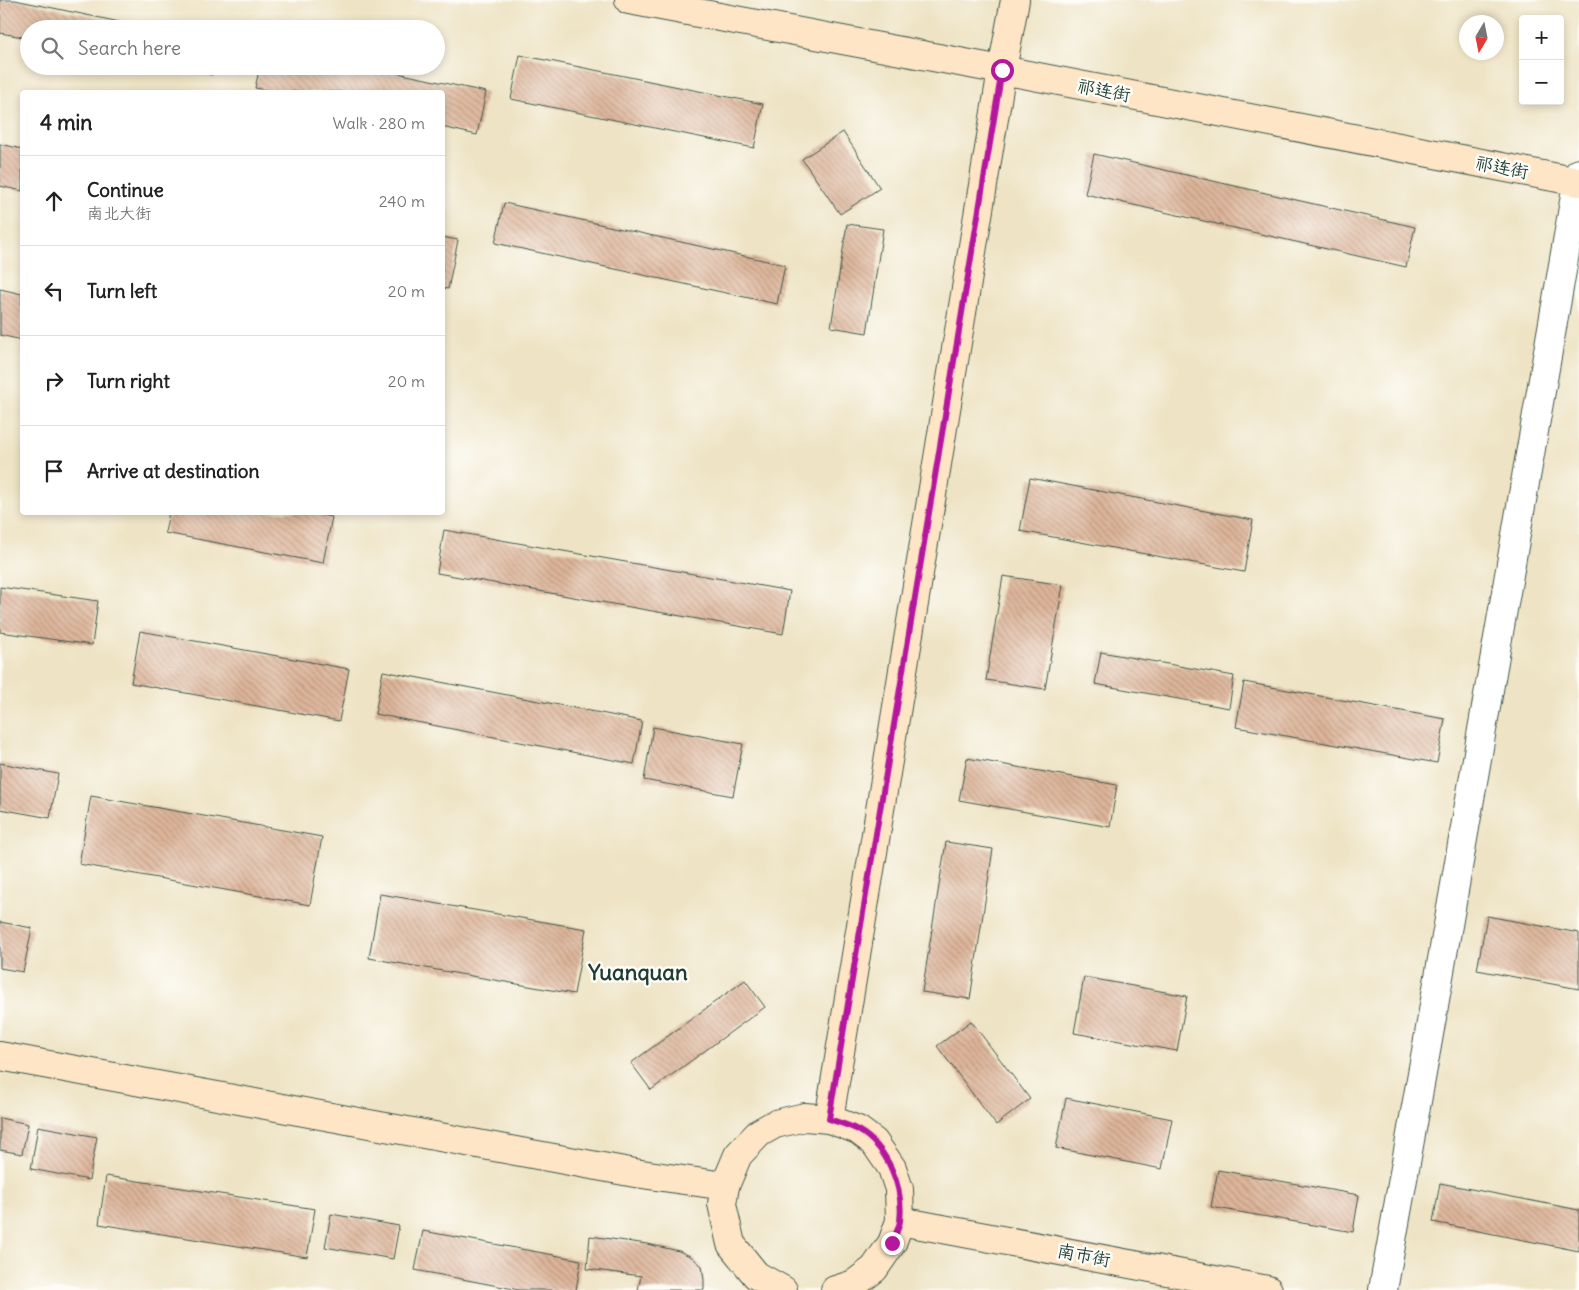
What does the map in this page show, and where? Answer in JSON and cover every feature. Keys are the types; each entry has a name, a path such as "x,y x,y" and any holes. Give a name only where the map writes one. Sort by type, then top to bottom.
{"street":[{"name":"祁连街","path":"629,0 1578,179"},
{"path":"829,1119 1015,0"},
{"path":"1382,1290 1430,1030 1578,179"},
{"path":"0,1056 635,1173 724,1186"},
{"path":"783,1290 756,1275 731,1244 722,1204 724,1186 738,1155 759,1133 775,1124 805,1117 829,1119 858,1130 874,1142 892,1168 899,1189 900,1221 892,1243 874,1269 854,1284 835,1290"},
{"name":"南市街","path":"900,1221 1268,1290"}],"building":[{"path":"0,0 15,0 110,20 20,20 20,36 0,33"},
{"path":"520,55 763,104 754,148 511,99"},
{"path":"258,75 407,75 486,92 477,135 445,128 445,90 266,90 255,88"},
{"path":"843,132 880,188 840,214 802,159"},
{"path":"0,144 20,149 20,191 0,186"},
{"path":"1094,154 1415,227 1406,267 1085,194"},
{"path":"504,203 785,265 777,304 495,243"},
{"path":"847,224 883,229 867,333 831,327"},
{"path":"445,238 458,240 448,289 445,288"},
{"path":"0,289 20,294 20,340 0,335"},
{"path":"1030,478 1253,520 1244,572 1020,531"},
{"path":"168,515 322,515 332,517 323,563 165,533"},
{"path":"444,530 790,591 783,634 437,573"},
{"path":"1003,576 1063,585 1045,689 986,680"},
{"path":"0,587 98,601 92,645 0,632"},
{"path":"140,631 349,669 339,721 131,683"},
{"path":"1101,652 1234,676 1229,708 1095,684"},
{"path":"383,671 642,721 634,764 375,714"},
{"path":"1244,682 1445,719 1437,763 1236,727"},
{"path":"653,727 743,744 733,796 644,780"},
{"path":"967,758 1117,785 1110,827 959,800"},
{"path":"0,763 58,774 50,818 0,809"},
{"path":"91,796 322,837 310,905 79,864"},
{"path":"946,842 993,849 970,999 922,992"},
{"path":"380,894 586,929 574,994 369,958"},
{"path":"1487,916 1579,933 1579,989 1477,970"},
{"path":"0,922 32,928 23,972 0,968"},
{"path":"1084,977 1187,996 1177,1051 1074,1033"},
{"path":"745,980 765,1007 651,1090 631,1063"},
{"path":"971,1021 1030,1099 996,1125 937,1046"},
{"path":"1066,1098 1172,1119 1162,1169 1056,1148"},
{"path":"0,1118 28,1124 22,1154 0,1150"},
{"path":"38,1126 97,1137 89,1180 31,1169"},
{"path":"1218,1170 1359,1195 1353,1232 1211,1207"},
{"path":"106,1176 315,1209 307,1257 99,1224"},
{"path":"1440,1183 1579,1210 1579,1251 1433,1222"},
{"path":"331,1214 399,1226 393,1259 325,1247"},
{"path":"423,1231 581,1260 576,1290 519,1290 415,1270"},
{"path":"590,1236 647,1244 679,1251 692,1257 702,1266 704,1290 638,1290 641,1276 587,1269"}],"district":[{"name":"Yuanquan","path":"638,972"}],"route":[{"path":"892,1243 900,1221 899,1189 892,1168 874,1142 858,1130 829,1119 1002,70"}]}
